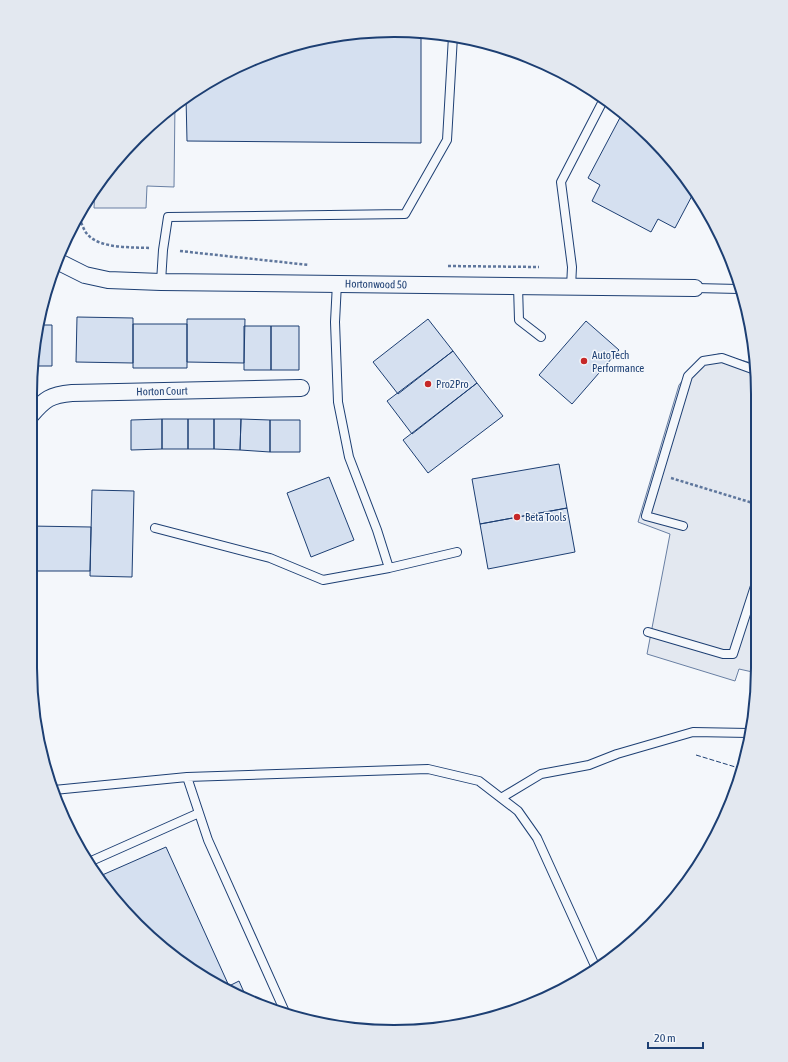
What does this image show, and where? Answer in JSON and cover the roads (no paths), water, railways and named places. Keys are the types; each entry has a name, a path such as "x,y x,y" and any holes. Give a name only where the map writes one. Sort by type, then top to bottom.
{"street":[{"name":"Hortonwood 50","path":"62,263 85,274 108,280 161,282 696,288"},
{"name":"Horton Court","path":"37,408 42,402 56,394 301,388"}],"lane":[{"path":"161,282 163,250 168,217 405,214 448,140 452,42"},
{"path":"571,287 572,267 561,182 601,104"},
{"path":"337,283 335,322 338,402 349,457 390,568"},
{"path":"518,286 519,320 540,337"},
{"path":"696,288 735,289"},
{"path":"683,526 646,516 688,376 703,360 722,358 750,368"},
{"path":"155,528 270,558 323,580 390,568 457,552"},
{"path":"648,632 723,654 733,654 751,598"},
{"path":"500,798 541,774 589,765 617,754 693,732 745,733"},
{"path":"58,790 187,777 428,769 479,781 518,811 537,838 594,964"},
{"path":"187,777 208,840 283,1007"},
{"path":"93,860 199,813"}],"place":[{"name":"AutoTech Performance","path":"584,361"},
{"name":"Pro2Pro","path":"428,384"},
{"name":"Beta Tools","path":"517,517"}]}
